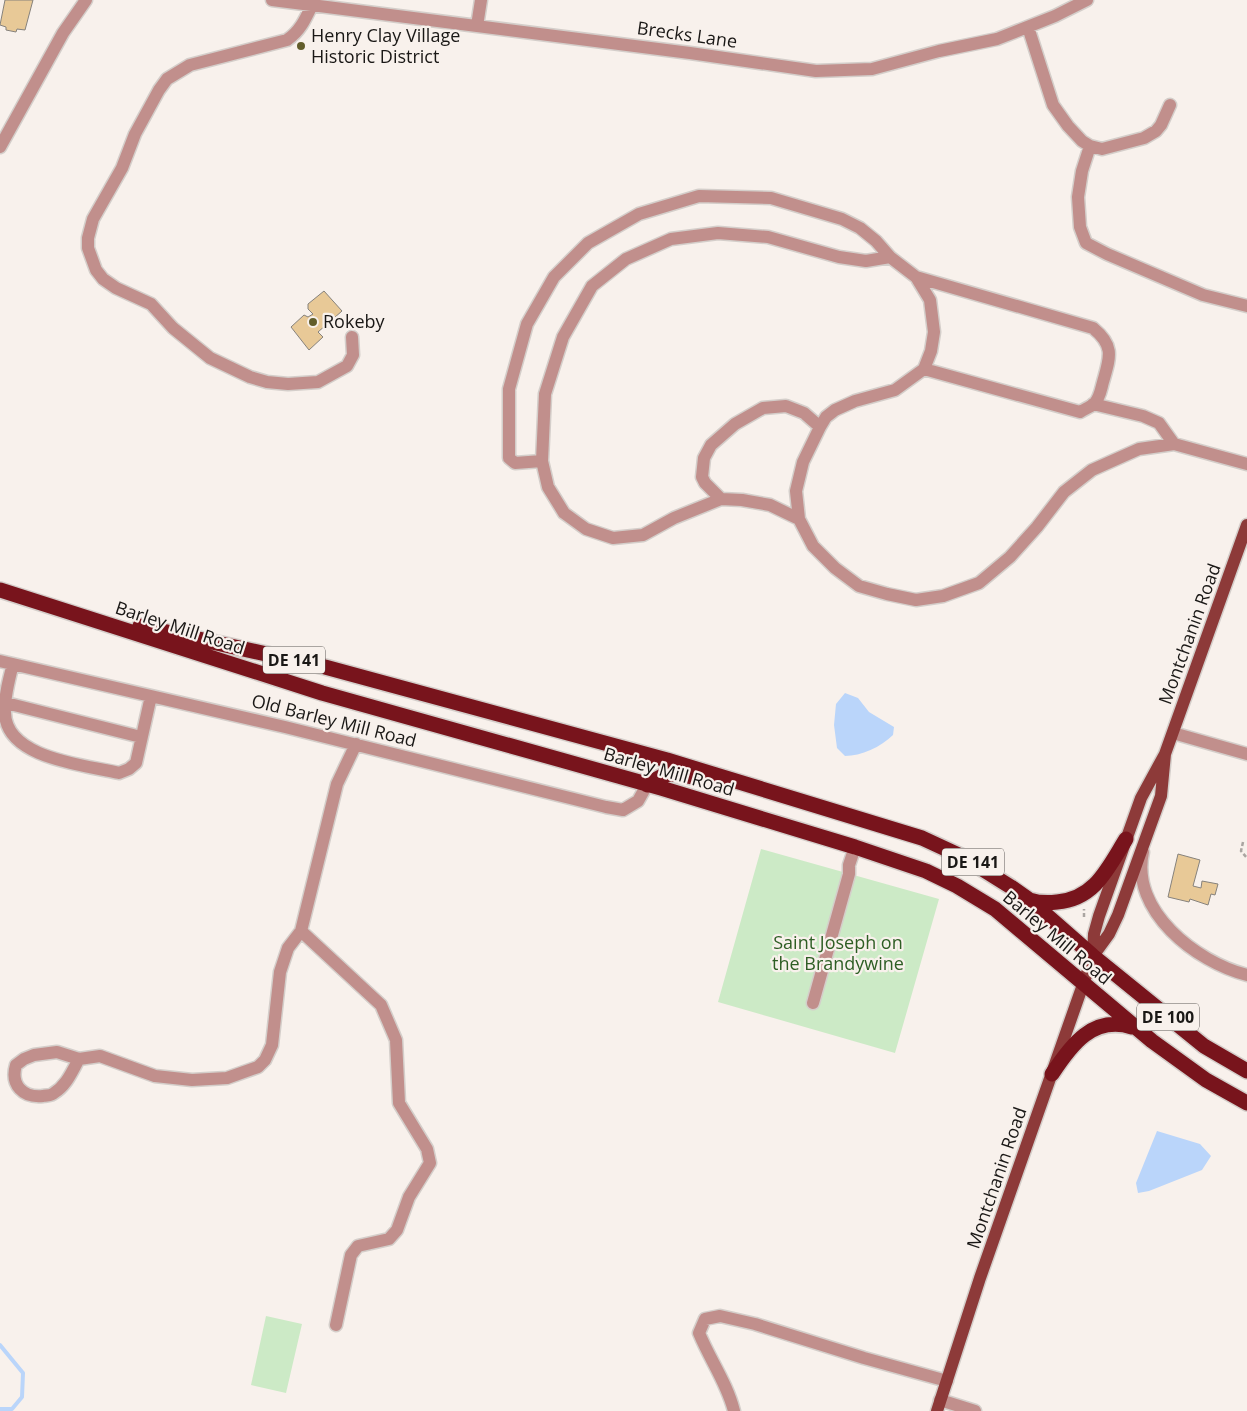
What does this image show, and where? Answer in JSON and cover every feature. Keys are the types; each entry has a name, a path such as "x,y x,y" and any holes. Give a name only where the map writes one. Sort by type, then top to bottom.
{"highway":[{"name":"Barley Mill Road","path":"0,590 322,693 647,784 855,847 926,871 978,898 1016,927 1134,1027 1200,1076 1247,1103"},
{"name":"Barley Mill Road","path":"20,596 127,623 325,667 667,760 922,838 982,868 1028,899 1204,1046 1247,1071"},
{"path":"647,784 661,775 674,773 701,779 783,804 829,809"},
{"path":"1028,899 1050,903 1084,895 1102,877 1126,839"},
{"path":"1052,1074 1074,1044 1091,1030 1109,1024 1134,1027"}],"main road":[{"name":"Montchanin Road","path":"1094,956 1094,934 1126,839 1141,798 1166,754 1247,525"},
{"name":"Montchanin Road","path":"938,1405 1094,956 1116,921 1161,796 1166,754"}],"street":[{"path":"0,147 63,33 86,0"},
{"name":"Brecks Lane","path":"272,0 816,70 872,69 938,51 997,39 1055,16 1087,0"},
{"path":"477,26 481,0"},
{"path":"312,5 303,25 296,34 287,40 190,65 167,79 135,134 122,168 93,219 88,238 88,248 96,270 103,279 116,288 151,304 173,328 210,358 250,377 267,382 288,384 318,382 347,366 353,355 352,337"},
{"path":"1028,27 1053,104 1068,126 1082,141 1090,146 1102,148 1144,138 1156,131 1161,125 1170,105"},
{"path":"1090,146 1082,171 1078,197 1080,227 1086,243 1106,254 1203,295 1247,306"},
{"path":"542,461 515,463 509,458 509,389 527,324 554,277 588,243 639,214 699,196 771,198 842,219 860,228 876,241 890,257 916,277 930,300 934,332 931,351 924,369 895,390 855,401 835,410 826,417 803,462 796,491 799,519 813,546 835,568 858,586 916,600 943,596 979,583 1010,557 1037,527 1064,492 1092,470 1139,448 1174,444 1247,464"},
{"path":"799,519 770,505 721,499 674,518 643,535 613,538 586,529 564,513 548,487 542,461 545,394 563,337 592,286 626,259 671,239 718,233 768,237 839,257 866,261 890,257"},
{"path":"916,277 1093,328 1102,335 1108,345 1110,356 1099,396 1093,404 1080,412 924,369"},
{"path":"1093,404 1143,416 1160,423 1174,444"},
{"path":"721,499 705,483 702,477 704,458 711,445 735,424 763,408 786,406 804,413 820,427"},
{"name":"Old Barley Mill Road","path":"0,661 356,744 623,810 638,801 647,784"},
{"path":"13,664 5,713 7,725 20,743 47,757 119,772 129,770 136,763 151,696"},
{"path":"6,703 142,737"},
{"path":"1173,733 1247,754"},
{"path":"79,1059 64,1085 52,1095 36,1096 20,1090 14,1080 16,1065 24,1059 34,1055 57,1052 79,1059 100,1056 155,1076 192,1080 227,1078 258,1067 265,1060 272,1046 280,972 288,948 301,931 337,784 356,744"},
{"path":"1147,835 1142,859 1142,880 1152,906 1161,919 1193,950 1231,971 1247,975"},
{"path":"813,1003 855,847"},
{"path":"301,931 381,1005 396,1040 399,1103 428,1149 430,1163 409,1197 397,1230 389,1239 358,1246 351,1255 336,1325"},
{"path":"734,1411 731,1396 699,1333 705,1319 720,1316 755,1324 864,1358 947,1380"},
{"path":"938,1405 975,1411"}],"path":[{"path":"1243,842 1241,850 1247,858"},
{"path":"1084,910 1084,917"}],"green space":[{"name":"Saint Joseph on the Brandywine","path":"761,849 939,899 895,1053 718,1002"},
{"path":"266,1316 302,1324 286,1393 251,1385"}],"water":[{"path":"845,693 858,698 869,712 894,727 893,735 870,750 845,756 837,748 834,725 836,704"},
{"path":"1157,1131 1200,1144 1211,1156 1202,1170 1149,1191 1138,1193 1136,1183"}],"building":[{"path":"5,0 33,0 25,30 17,29 16,32 6,30 6,27 0,25"},
{"name":"Rokeby","path":"324,291 342,311 318,332 323,337 309,350 291,327 304,315 308,317 313,314 308,309 308,304"},
{"path":"1178,854 1200,860 1193,886 1201,888 1202,881 1218,884 1215,895 1211,894 1208,905 1190,899 1189,902 1168,897"}],"waterway":[{"path":"0,1345 23,1373 22,1397 12,1409 0,1409"}],"place":[{"name":"Henry Clay Village Historic District","path":"301,46"},
{"name":"Rokeby","path":"313,322"}]}
